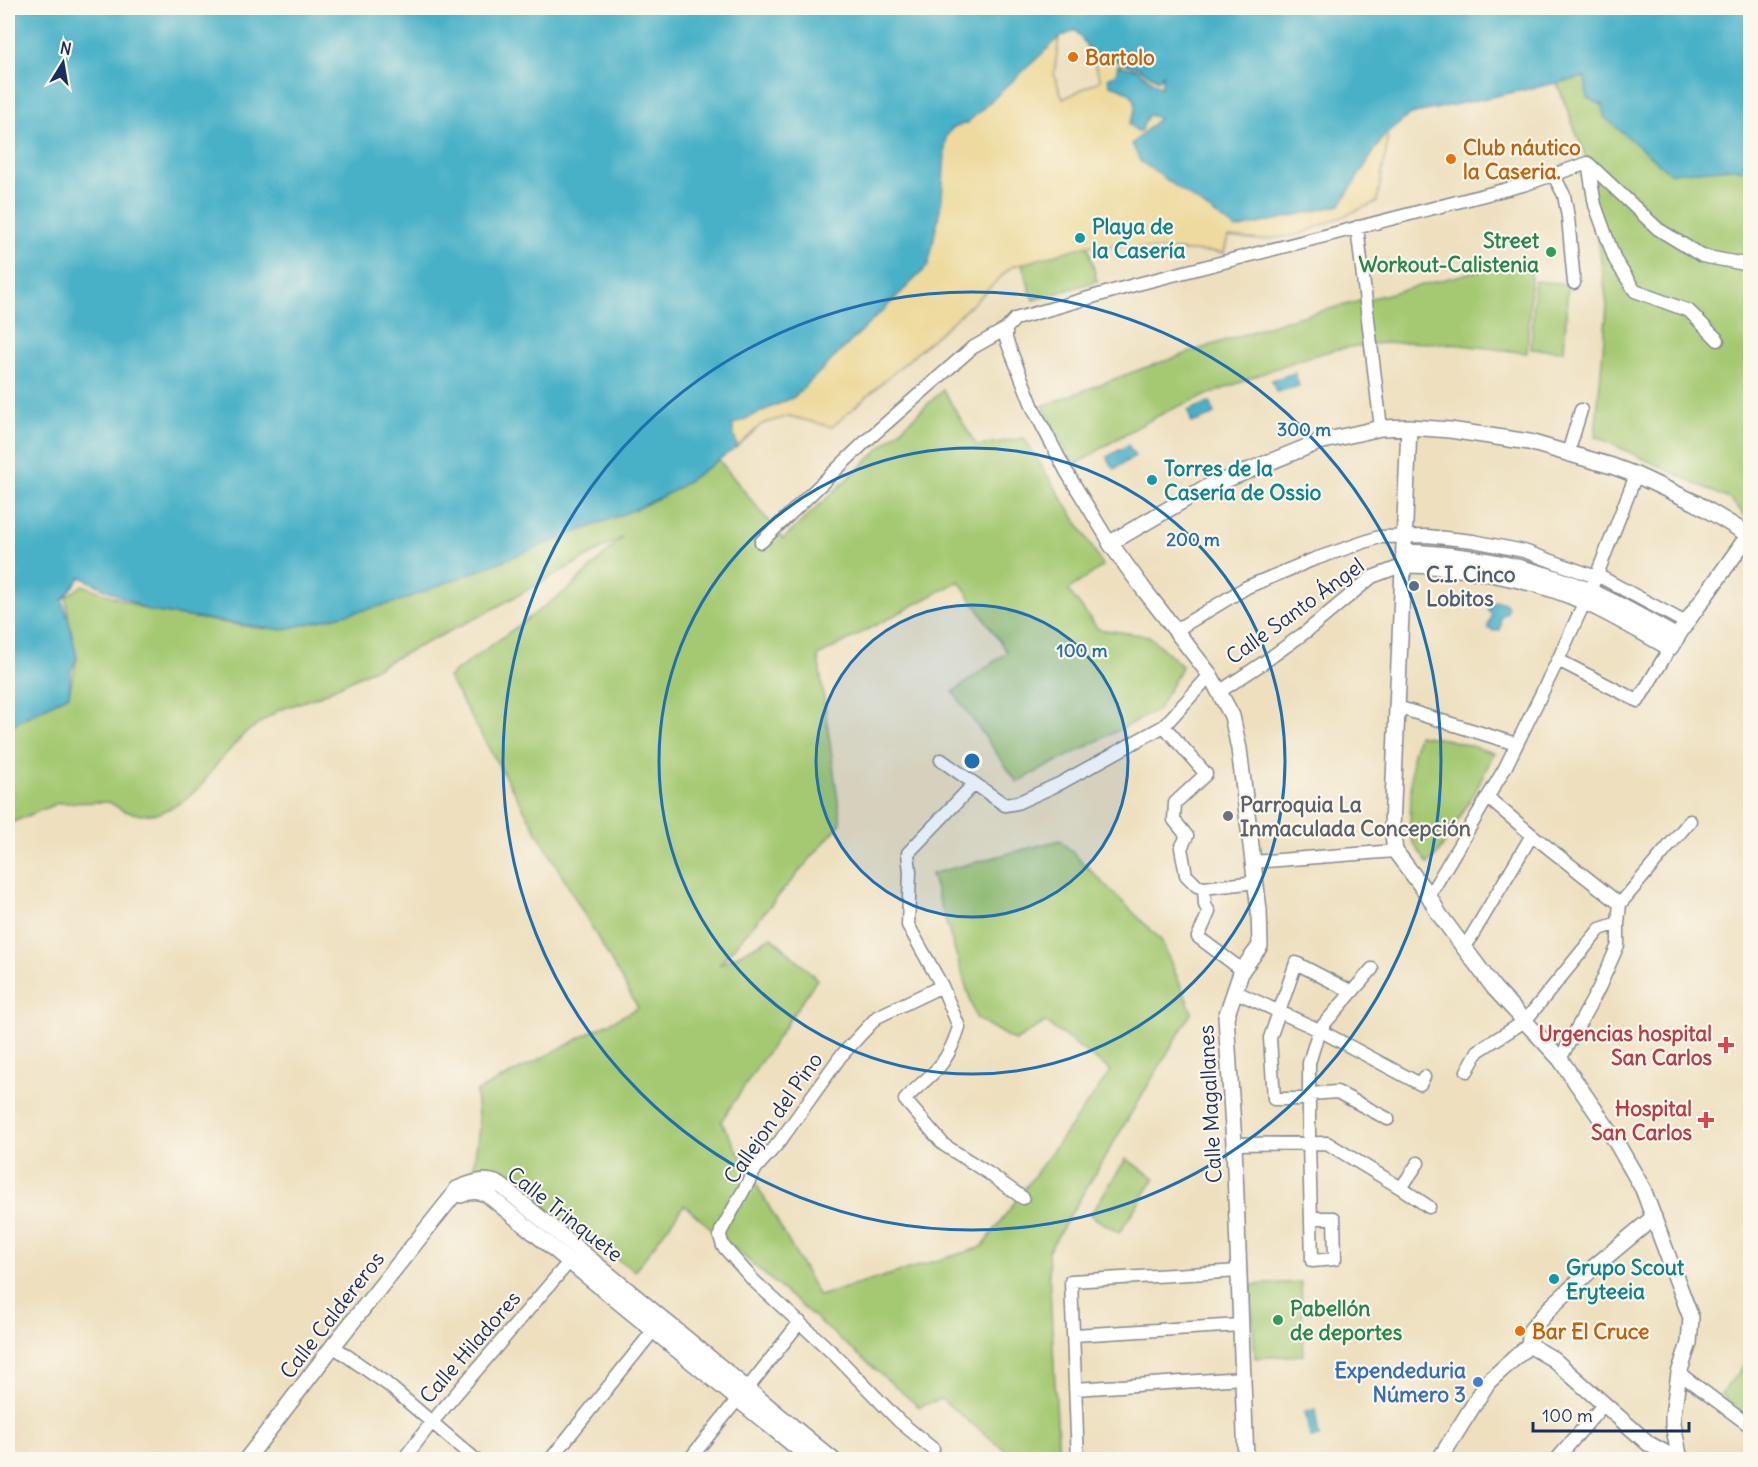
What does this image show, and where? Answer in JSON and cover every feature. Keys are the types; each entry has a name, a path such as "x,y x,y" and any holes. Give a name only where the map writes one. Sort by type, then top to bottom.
{"street":[{"path":"761,542 866,441 972,348 1006,329 1015,319 1134,285 1554,176 1588,164"},
{"path":"1588,164 1658,229 1702,256 1750,265"},
{"path":"1588,164 1595,205 1615,260 1635,291 1689,311 1718,340"},
{"path":"1554,176 1564,195 1568,216 1574,283"},
{"path":"1357,227 1381,428"},
{"path":"1006,329 1006,339 1034,410 1066,471 1110,543 1203,489 1319,442 1381,428 1409,427 1491,435 1529,442 1612,466 1696,503 1750,534 1686,623 1638,701 1558,660"},
{"path":"1568,453 1581,410"},
{"path":"1409,427 1392,827 1395,851 1494,988 1560,1059 1643,1189 1691,1318 1689,1343 1679,1372 1673,1424 1679,1460"},
{"path":"1429,896 1488,798 1558,660 1592,586 1636,475"},
{"name":"Calle Santo Ángel","path":"1176,630 1246,588 1312,560 1379,537 1405,536 1473,541 1524,551 1592,586 1674,643"},
{"name":"Calle Magallanes","path":"1110,543 1210,675 1232,716 1239,748 1259,910 1260,946 1242,970 1226,1017 1240,1271 1246,1460"},
{"name":"Calle Santo Ángel","path":"1219,692 1307,631 1372,577 1404,558 1470,558 1520,567 1592,586"},
{"path":"1592,586 1686,623"},
{"path":"941,760 1005,805 1017,803 1059,784 1164,726 1210,675"},
{"path":"1397,707 1516,744"},
{"path":"1164,726 1206,774 1175,803 1174,820 1187,836 1181,848 1186,875 1197,886 1204,888 1256,882"},
{"path":"974,784 908,853 910,872 908,925 942,986 959,1028 953,1045 938,1069 912,1091 905,1101 944,1145 1023,1197"},
{"path":"1488,798 1620,904"},
{"path":"1560,1059 1598,990 1618,945 1620,904 1690,821"},
{"path":"1465,947 1532,835"},
{"path":"1253,862 1395,851"},
{"path":"1204,888 1205,905 1209,912 1198,938 1242,970"},
{"path":"1467,1071 1478,1051 1525,1021 1600,929 1618,923"},
{"path":"1352,992 1296,963 1270,1038 1274,1099 1337,1092 1388,1119"},
{"path":"1312,1218 1309,1142 1310,1063 1319,1030 1372,969"},
{"name":"Callejon del Pino","path":"933,1449 899,1421 801,1322 754,1281 728,1253 721,1241 721,1231 756,1168 780,1140 840,1056 877,1017 942,986"},
{"path":"1234,990 1422,1081"},
{"path":"1234,1144 1327,1143 1429,1207"},
{"path":"1401,1188 1418,1163"},
{"name":"Calle Trinquete","path":"452,1197 457,1189 471,1183 483,1180 499,1184 742,1394 812,1460"},
{"name":"Calle Trinquete","path":"452,1197 473,1191 488,1195 653,1331 833,1460"},
{"name":"Calle Caldereros","path":"246,1460 333,1346 452,1197"},
{"path":"1439,1460 1488,1382 1529,1345 1531,1330 1550,1308 1654,1217"},
{"name":"Calle Hiladores","path":"403,1460 432,1422 569,1262"},
{"path":"1078,1460 1071,1281 1240,1271"},
{"path":"689,1460 801,1322"},
{"path":"1074,1335 1241,1325"},
{"path":"550,1460 653,1331"},
{"path":"1529,1345 1554,1359 1649,1444 1679,1460"},
{"path":"333,1346 387,1384 476,1460"},
{"path":"1679,1372 1750,1426"},
{"path":"1075,1389 1243,1378"},
{"path":"1556,1460 1604,1404"}],"green space":[{"path":"1586,77 1587,98 1735,168 1750,171 1750,521 1731,500 1595,436 1607,306 1588,163 1557,83"},
{"path":"1088,245 1097,281 1033,300 1022,264"},
{"path":"1532,260 1527,353 1411,342 1355,346 1321,353 1273,369 1173,409 1130,431 1074,466 1043,406 1141,369 1283,321 1469,273"},
{"path":"1535,281 1568,284 1564,351 1531,349"},
{"path":"943,390 977,446 1024,438 1103,566 1068,590 1098,629 1149,636 1182,666 1158,710 1017,782 953,692 1007,652 959,581 818,656 841,823 719,965 772,937 817,979 721,1121 819,1296 982,1247 1111,1071 1045,1022 1015,1041 976,1018 931,874 1060,840 1161,940 1192,1012 1048,1252 1059,1459 1016,1459 941,1399 919,1407 684,1205 635,1271 484,1169 473,1172 479,1127 476,1092 638,1008 448,677 571,587 623,537 482,615 319,696 279,710 244,734 216,765 201,786 182,802 160,813 142,815 124,811 109,802 58,803 8,824 8,727 69,695 77,658 66,597 83,585 150,611 264,629 636,509 673,491 719,460 783,539"},
{"path":"1418,735 1450,740 1494,753 1476,790 1438,854 1428,864 1413,843 1410,829 1412,757"},
{"path":"1126,1159 1155,1178 1119,1233 1090,1215"},
{"name":"Pabellón de deportes","path":"1301,1282 1304,1355 1255,1358 1251,1285"},
{"path":"1750,1358 1750,1418 1721,1394"}],"sand":[{"name":"Playa de la Casería","path":"1079,29 1163,72 1158,119 1330,179 1387,133 1377,202 1298,235 1261,240 1228,237 1224,253 1088,245 1011,267 978,299 832,427 789,416 762,424 737,447 732,425 947,132 1059,38 1054,75 1063,99 1101,80"}],"water":[{"path":"8,8 1750,8 1750,171 1735,168 1670,173 1604,117 1603,105 1587,98 1585,77 1411,114 1384,136 1340,205 1236,229 1140,161 1132,144 1159,118 1148,115 1141,131 1137,131 1129,124 1135,109 1133,98 1125,90 1110,85 1108,78 1116,74 1118,65 1138,70 1161,88 1163,74 1158,80 1139,68 1093,54 1075,30 1059,38 967,123 952,128 946,137 942,200 928,266 794,397 732,425 737,447 673,491 636,509 397,602 282,630 150,611 81,577 62,600 77,658 71,671 69,695 8,727"},
{"path":"1295,373 1299,386 1276,392 1272,380"},
{"path":"1210,402 1215,414 1192,423 1188,411"},
{"path":"1128,445 1135,456 1114,469 1107,457"},
{"path":"1497,601 1505,603 1508,607 1507,612 1500,617 1500,630 1494,631 1488,626 1492,615 1488,608 1490,604"},
{"path":"1315,1410 1319,1437 1310,1438 1305,1411"}],"place":[{"name":"Bartolo","path":"1073,57"},
{"name":"Club náutico la Caseria.","path":"1451,159"},
{"name":"Playa de la Casería","path":"1080,238"},
{"name":"Street Workout-Calistenia","path":"1551,252"},
{"name":"Torres de la Casería de Ossio","path":"1152,480"},
{"name":"C.I. Cinco Lobitos","path":"1414,586"},
{"name":"Parroquia La Inmaculada Concepción","path":"1228,816"},
{"name":"Urgencias hospital San Carlos","path":"1726,1045"},
{"name":"Hospital San Carlos","path":"1706,1120"},
{"name":"Grupo Scout Eryteeia","path":"1554,1279"},
{"name":"Pabellón de deportes","path":"1278,1320"},
{"name":"Bar El Cruce","path":"1520,1331"},
{"name":"Expendeduria Número 3","path":"1478,1382"}]}
